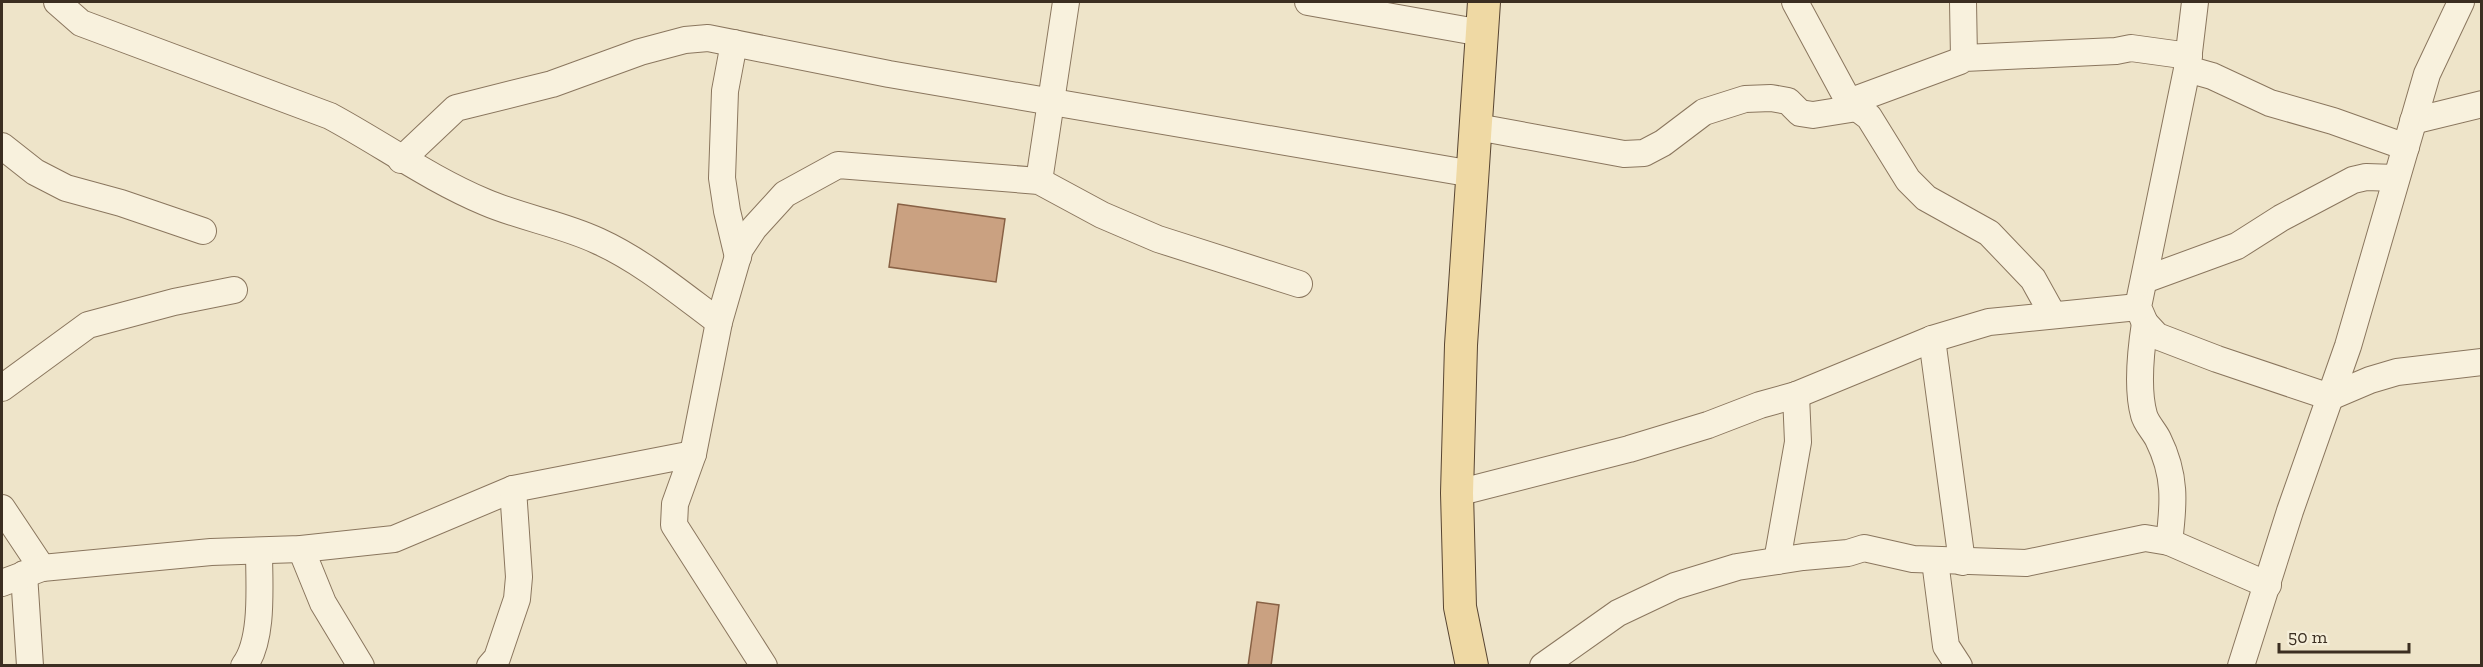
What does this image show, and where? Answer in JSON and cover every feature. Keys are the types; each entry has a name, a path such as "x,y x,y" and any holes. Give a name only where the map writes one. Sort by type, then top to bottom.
{"main road":[{"path":"1472,666 1460,607 1456,493 1461,345 1484,2"}],"street":[{"path":"57,2 81,22 330,116 363,134 401,160 486,202 597,241 654,273 719,322"},
{"path":"1039,182 1066,2"},
{"path":"1308,2 1482,33"},
{"path":"1795,2 1853,105 1869,117 1908,180 1926,198 1989,233 2033,279 2053,315"},
{"path":"1963,2 1964,58"},
{"path":"2169,542 2174,489 2170,469 2158,438 2144,416 2140,354 2144,280 2188,62 2195,2"},
{"path":"2241,666 2290,511 2351,336 2427,74 2461,2"},
{"path":"401,160 456,108 552,84 640,52 685,40 708,38 889,74 1473,174"},
{"path":"734,43 725,91 722,178 738,257"},
{"path":"1477,127 1624,154 1644,153 1663,143 1704,112 1745,99 1771,98 1788,101 1800,113 1813,115 1853,105 1964,58 2116,51 2131,48 2188,62 2212,76 2270,102 2406,147"},
{"path":"2413,122 2481,104"},
{"path":"2,146 36,172 66,188 121,203 203,231"},
{"path":"764,666 674,525 675,504 693,454 719,322 738,257 753,228 784,194 838,165 1039,182 1102,215 1158,238 1299,284"},
{"path":"2144,280 2237,246 2281,218 2353,180 2366,177 2397,178"},
{"path":"2,388 88,325 174,302 234,290"},
{"path":"1456,493 1629,449 1796,395 1932,339 1989,322 2053,315 2142,315"},
{"path":"2142,315 2157,336 2217,360 2330,397 2370,380 2397,372 2481,362"},
{"path":"1932,339 1962,562"},
{"path":"1777,561 1798,442 1796,395"},
{"path":"23,575 211,552 302,549 394,539 406,536 513,489 693,454"},
{"path":"490,666 497,658 518,599 519,578 513,489"},
{"path":"2,508 23,575 30,666"},
{"path":"1543,666 1618,613 1675,586 1737,567 1848,553 1864,548 1913,560 2026,563 2145,538 2169,542 2268,585"},
{"path":"302,549 322,603 361,666"},
{"path":"244,666 250,657 255,635 259,600 259,551"},
{"path":"1935,561 1946,646 1959,666"}],"building":[{"path":"898,204 1005,219 996,282 889,267"},
{"path":"1257,602 1279,605 1271,666 1248,666"}]}
